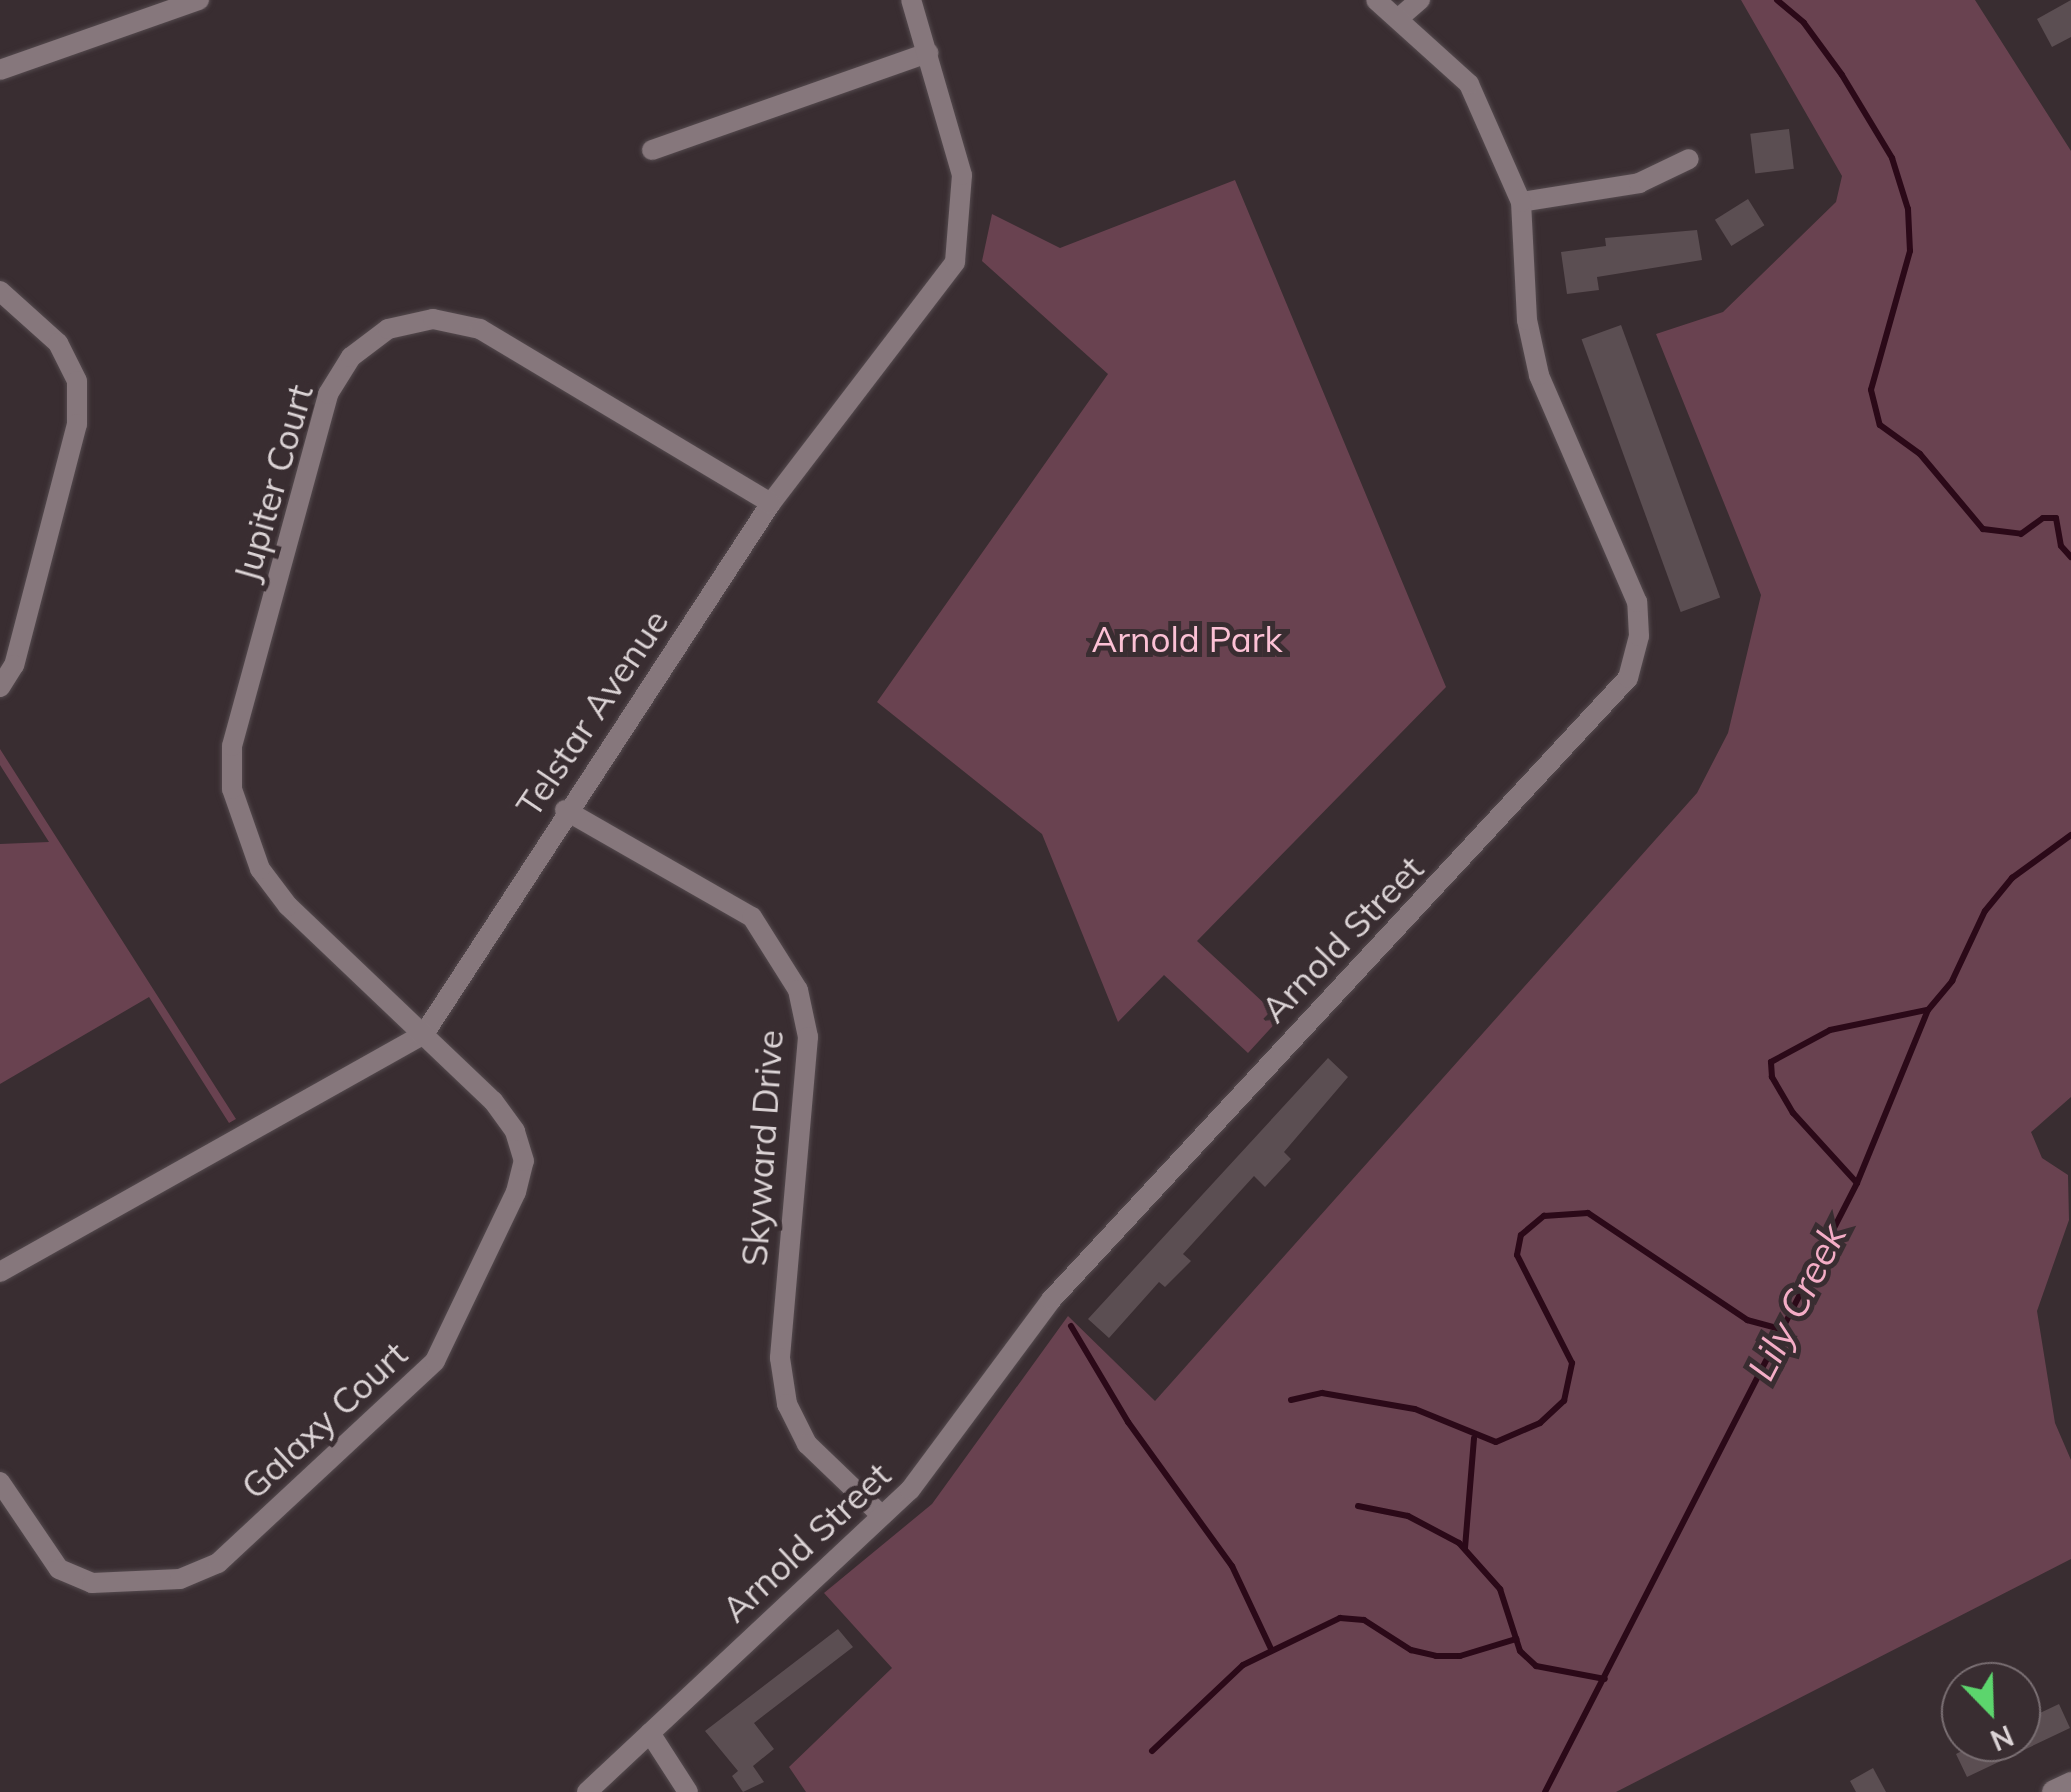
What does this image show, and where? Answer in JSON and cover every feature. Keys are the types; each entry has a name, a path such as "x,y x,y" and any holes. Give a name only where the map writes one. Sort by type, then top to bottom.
{"street":[{"path":"0,70 199,0"},
{"name":"Telstar Avenue","path":"0,1272 424,1034 565,810 771,502 955,262 962,175 912,0"},
{"name":"Arnold Street","path":"586,1792 926,1472 1051,1300 1628,678 1640,636 1638,602 1545,397 1527,320 1521,202 1469,84 1376,0"},
{"path":"1399,18 1420,0"},
{"path":"652,150 928,53"},
{"path":"1521,202 1639,183 1689,159"},
{"path":"0,291 58,344 78,396 77,424 14,665 0,687"},
{"name":"Jupiter Court","path":"424,1034 288,906 260,869 232,789 232,746 328,394 351,356 388,329 433,319 480,329 771,502"},
{"name":"Skyward Drive","path":"565,810 752,918 798,990 808,1037 782,1373 787,1404 807,1444 881,1516"},
{"name":"Galaxy Court","path":"0,1482 59,1569 92,1582 180,1579 218,1562 435,1360 516,1192 524,1160 515,1131 493,1100 424,1034"},
{"path":"650,1734 688,1792"},
{"path":"2054,1792 2071,1784"}],"green space":[{"path":"1741,0 1975,0 2071,151 2071,1097 2031,1132 2042,1158 2068,1175 2069,1220 2037,1311 2055,1423 2071,1460 2071,1559 1616,1792 806,1792 789,1767 892,1668 824,1593 932,1504 1068,1316 1155,1401 1697,793 1728,733 1761,595 1656,334 1723,312 1836,202 1842,176"},
{"name":"Arnold Park","path":"1235,180 1446,687 1197,941 1280,1018 1248,1053 1164,975 1118,1022 1042,834 877,702 1108,374 982,261 992,214 1060,248"},
{"path":"0,749 236,1119 229,1123 149,997 0,1084 0,844 49,842 0,765"}],"building":[{"path":"2071,0 2071,37 2052,47 2037,19"},
{"path":"1789,129 1794,169 1755,173 1750,134"},
{"path":"1748,199 1764,225 1731,246 1715,220"},
{"path":"1697,230 1702,260 1597,277 1599,290 1567,294 1561,252 1606,246 1605,238"},
{"path":"1621,325 1720,598 1681,612 1582,339"},
{"path":"1328,1058 1348,1077 1284,1152 1291,1159 1265,1187 1254,1176 1183,1254 1191,1261 1165,1287 1159,1282 1109,1338 1088,1319"},
{"path":"838,1629 853,1647 754,1723 774,1749 753,1766 764,1782 743,1792 732,1776 738,1771 705,1731"},
{"path":"2059,1704 2070,1728 2041,1742 2041,1713"},
{"path":"1960,1762 1999,1762 1967,1777"},
{"path":"1873,1768 1886,1792 1856,1792 1850,1781"}],"waterway":[{"path":"1777,0 1804,23 1842,75 1892,158 1908,209 1910,251 1871,390 1880,425 1920,454 1983,529 2021,534 2043,518 2056,518 2061,546 2071,557"},
{"name":"Lily Creek","path":"1545,1792 1857,1183 1928,1010 1952,981 1985,911 2012,878 2071,835"},
{"path":"1857,1183 1793,1113 1772,1077 1771,1062 1830,1030 1927,1010"},
{"path":"1291,1400 1322,1393 1415,1409 1496,1442 1540,1423 1564,1401 1572,1363 1517,1255 1521,1235 1544,1216 1588,1213 1747,1320 1781,1329"},
{"path":"1071,1326 1128,1422 1232,1566 1271,1649"},
{"path":"1465,1548 1474,1438"},
{"path":"1358,1506 1408,1516 1459,1543 1500,1589 1520,1651 1536,1666 1605,1679"},
{"path":"1152,1751 1243,1665 1340,1618 1364,1620 1411,1650 1436,1656 1460,1656 1516,1639"}]}
